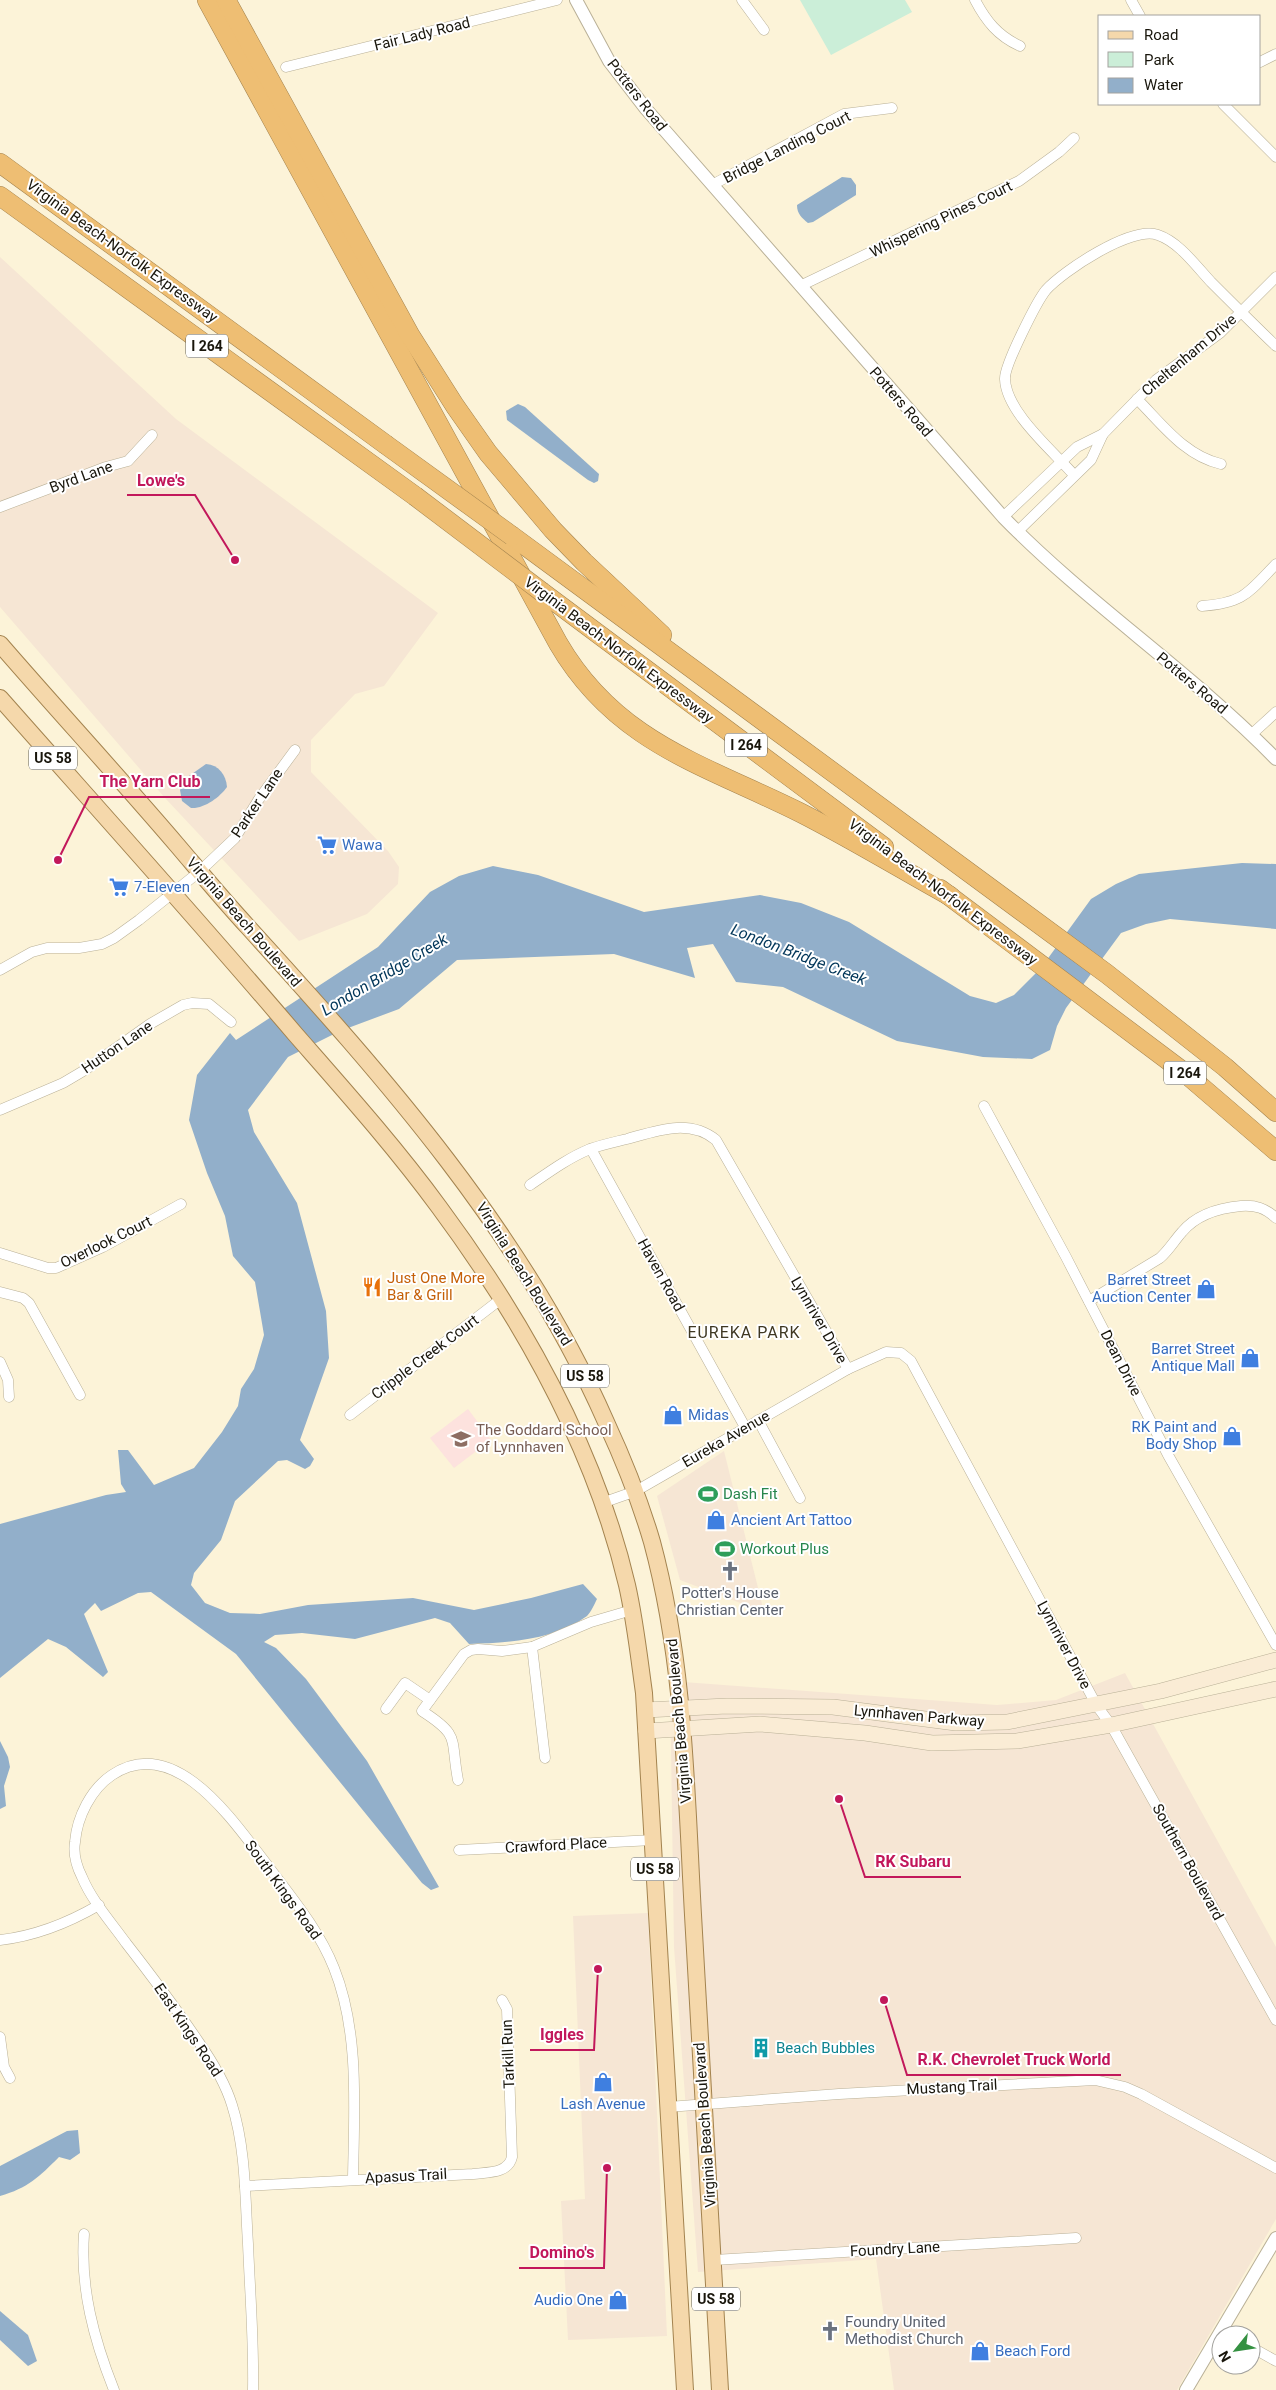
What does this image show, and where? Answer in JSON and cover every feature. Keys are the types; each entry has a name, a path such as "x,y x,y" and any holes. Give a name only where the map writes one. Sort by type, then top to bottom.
{"highway":[{"path":"207,0 558,642 582,679 620,718 648,739 827,826 950,896"},
{"path":"226,0 423,357 488,453 559,537 709,681"},
{"name":"Virginia Beach-Norfolk Expressway","path":"0,163 1045,927 1225,1067 1276,1112"},
{"name":"Virginia Beach-Norfolk Expressway","path":"0,196 415,496 1089,1000 1185,1073 1276,1152"}],"main road":[{"name":"Virginia Beach Boulevard","path":"0,644 298,983 452,1165 524,1267 580,1365 636,1491 664,1591 674,1648 681,1708 714,2260 716,2390"},
{"name":"US 58","path":"0,698 268,1001 384,1137 440,1207 501,1299 558,1400 602,1503 616,1544 632,1610 645,1710 685,2390"},
{"name":"Lynnhaven Parkway","path":"645,1710 769,1706 833,1707 912,1719 987,1724 1097,1706 1161,1692 1276,1660"},
{"name":"Lynnhaven Parkway","path":"646,1731 760,1724 828,1729 932,1742 1017,1741 1111,1726 1276,1689"}],"street":[{"name":"Fair Lady Road","path":"286,67 557,0"},
{"name":"Potters Road","path":"576,0 609,61 646,109 1003,517 1046,561 1252,734 1276,759"},
{"path":"742,0 764,30"},
{"path":"975,0 991,26 1001,36 1020,46"},
{"path":"1131,0 1139,15"},
{"path":"1261,62 1276,54"},
{"path":"1224,105 1276,157"},
{"name":"Bridge Landing Court","path":"712,186 844,114 892,108"},
{"name":"Whispering Pines Court","path":"800,286 1019,181 1059,152 1074,138"},
{"path":"1074,475 1011,403 1004,377 1008,364 1045,292 1057,279 1082,262 1132,235 1146,232 1157,234 1168,240 1276,346"},
{"name":"Cheltenham Drive","path":"1003,517 1077,447 1102,434 1175,365 1220,333 1276,277"},
{"path":"1137,399 1192,453 1208,461 1221,464"},
{"name":"Cheltenham Drive","path":"1017,532 1091,460 1102,434"},
{"name":"Byrd Lane","path":"0,507 106,467 128,461 152,435"},
{"path":"1202,606 1225,604 1244,597 1276,564"},
{"path":"1252,734 1276,712"},
{"name":"Parker Lane","path":"0,970 22,956 40,950 86,947 102,944 114,938 199,872 236,838 259,799 295,750"},
{"name":"Hutton Lane","path":"0,1110 62,1083 85,1070 150,1024 184,1005 192,1003 209,1004 230,1022"},
{"name":"Dean Drive","path":"984,1106 1089,1301 1168,1455 1276,1646"},
{"name":"Lynnriver Drive","path":"530,1185 560,1164 590,1149 661,1129 680,1127 694,1129 714,1138 848,1369 886,1352 901,1353 911,1361 1097,1706"},
{"name":"Haven Road","path":"590,1149 745,1427"},
{"name":"Overlook Court","path":"0,1254 48,1268 56,1268 103,1247 181,1204"},
{"path":"1089,1301 1160,1258 1169,1251 1192,1223 1214,1210 1222,1207 1253,1205 1269,1212 1276,1218"},
{"path":"0,1292 23,1298 29,1302 80,1395"},
{"name":"Cripple Creek Court","path":"350,1415 501,1299"},
{"path":"0,1362 8,1380 9,1397"},
{"name":"Eureka Avenue","path":"602,1503 636,1491 848,1369"},
{"path":"758,1420 800,1498"},
{"path":"458,1780 450,1733 442,1724 422,1711 464,1654 470,1650 478,1649 502,1651 532,1647 591,1622 632,1610"},
{"path":"532,1647 545,1758"},
{"path":"386,1709 405,1683 430,1700"},
{"name":"Southern Boulevard","path":"1097,1706 1111,1726 1276,2020"},
{"name":"South Kings Road","path":"82,1812 98,1786 116,1772 127,1767 151,1764 178,1773 216,1800 304,1914 334,1967 348,2016 353,2082 353,2179"},
{"name":"East Kings Road","path":"82,1812 77,1827 75,1852 83,1880 99,1905 162,1989 218,2072 233,2106 245,2186 253,2390"},
{"name":"Crawford Place","path":"459,1850 654,1840"},
{"path":"0,1940 36,1933 58,1926 99,1905"},
{"name":"Tarkill Run","path":"502,2000 507,2009 510,2110"},
{"path":"0,2037 4,2067 10,2078"},
{"name":"Mustang Trail","path":"668,2106 1095,2080 1124,2087 1141,2094 1276,2168"},
{"name":"Apasus Trail","path":"245,2186 473,2174 503,2170 508,2166 512,2157 510,2110"},
{"path":"84,2234 82,2258 90,2314 97,2342 114,2390"},
{"name":"Foundry Lane","path":"714,2260 1076,2238"},
{"path":"1231,2325 1276,2238"},
{"path":"1261,2352 1276,2361"},
{"path":"1186,2390 1211,2355"}],"shaded area":[{"path":"0,257 176,419 438,613 384,686 355,694 311,740 311,772 388,851 399,867 398,884 367,914 299,941 165,798 0,607"},
{"name":"The Goddard School of Lynnhaven","path":"468,1409 491,1440 454,1468 430,1438"},
{"path":"724,1451 764,1612 680,1580 657,1496"},
{"path":"1125,1673 1276,1947 1276,2219 1215,2325 1211,2325 1211,2331 1177,2390 894,2390 876,2259 698,2272 674,1947 670,1681 997,1705 1056,1700"},
{"path":"648,1913 667,2336 568,2340 561,2201 585,2199 573,1916"}],"green space":[{"path":"800,0 905,0 912,12 831,55"}],"water":[{"path":"842,177 851,178 856,185 856,195 813,222 808,223 799,213 797,205"},
{"path":"518,404 525,407 599,474 598,481 594,483 588,480 507,420 506,411"},
{"path":"206,764 215,766 221,771 227,787 211,802 201,807 191,808 182,801 180,790 189,776"},
{"name":"London Bridge Creek","path":"1242,863 1276,864 1276,929 1170,919 1146,924 1121,933 1066,1008 1057,1026 1050,1050 1032,1059 983,1057 897,1041 783,987 736,982 713,944 687,948 695,978 614,954 457,960 399,1009 340,1031 288,1057 248,1110 254,1132 297,1203 326,1311 329,1358 300,1440 314,1459 310,1466 305,1469 287,1460 278,1461 235,1501 221,1540 194,1573 191,1585 205,1603 230,1613 260,1614 308,1605 413,1598 474,1610 531,1598 583,1584 597,1599 587,1616 574,1624 545,1635 515,1641 469,1644 450,1623 435,1618 355,1639 302,1633 275,1635 264,1642 276,1648 306,1679 367,1761 439,1887 431,1890 422,1883 236,1654 151,1592 138,1593 101,1611 95,1603 84,1614 108,1672 103,1677 66,1647 48,1639 0,1678 0,1524 106,1495 126,1492 121,1484 118,1450 128,1450 154,1485 194,1468 222,1432 238,1406 241,1389 254,1369 264,1335 255,1282 233,1256 225,1216 207,1173 189,1120 197,1075 230,1033 236,1040 378,947 430,892 459,876 493,866 538,875 644,912 760,895 801,903 849,922 970,996 996,1003 1014,995 1041,968 1091,899 1116,884 1139,874"},
{"path":"0,1741 8,1757 10,1767 4,1786 6,1806 0,1809"},
{"path":"78,2130 80,2153 70,2160 59,2157 26,2185 0,2196 0,2166 67,2131"},
{"path":"0,2311 28,2335 37,2361 28,2366 0,2340"}],"place":[{"name":"Lowe's","path":"235,560"},
{"name":"Wawa","path":"327,845"},
{"name":"The Yarn Club","path":"58,860"},
{"name":"7-Eleven","path":"119,887"},
{"name":"Just One More Bar & Grill","path":"372,1287"},
{"name":"Barret Street Auction Center","path":"1206,1289"},
{"name":"Barret Street Antique Mall","path":"1250,1358"},
{"name":"Midas","path":"673,1415"},
{"name":"RK Paint and Body Shop","path":"1232,1436"},
{"name":"The Goddard School of Lynnhaven","path":"461,1439"},
{"name":"Dash Fit","path":"708,1494"},
{"name":"Ancient Art Tattoo","path":"716,1520"},
{"name":"Workout Plus","path":"725,1549"},
{"name":"Potter's House Christian Center","path":"730,1571"},
{"name":"RK Subaru","path":"839,1799"},
{"name":"Iggles","path":"598,1969"},
{"name":"R.K. Chevrolet Truck World","path":"884,2000"},
{"name":"Beach Bubbles","path":"761,2048"},
{"name":"Lash Avenue","path":"603,2082"},
{"name":"Domino's","path":"607,2168"},
{"name":"Audio One","path":"618,2300"},
{"name":"Foundry United Methodist Church","path":"830,2331"},
{"name":"Beach Ford","path":"980,2351"}],"district":[{"name":"EUREKA PARK","path":"744,1332"}]}
